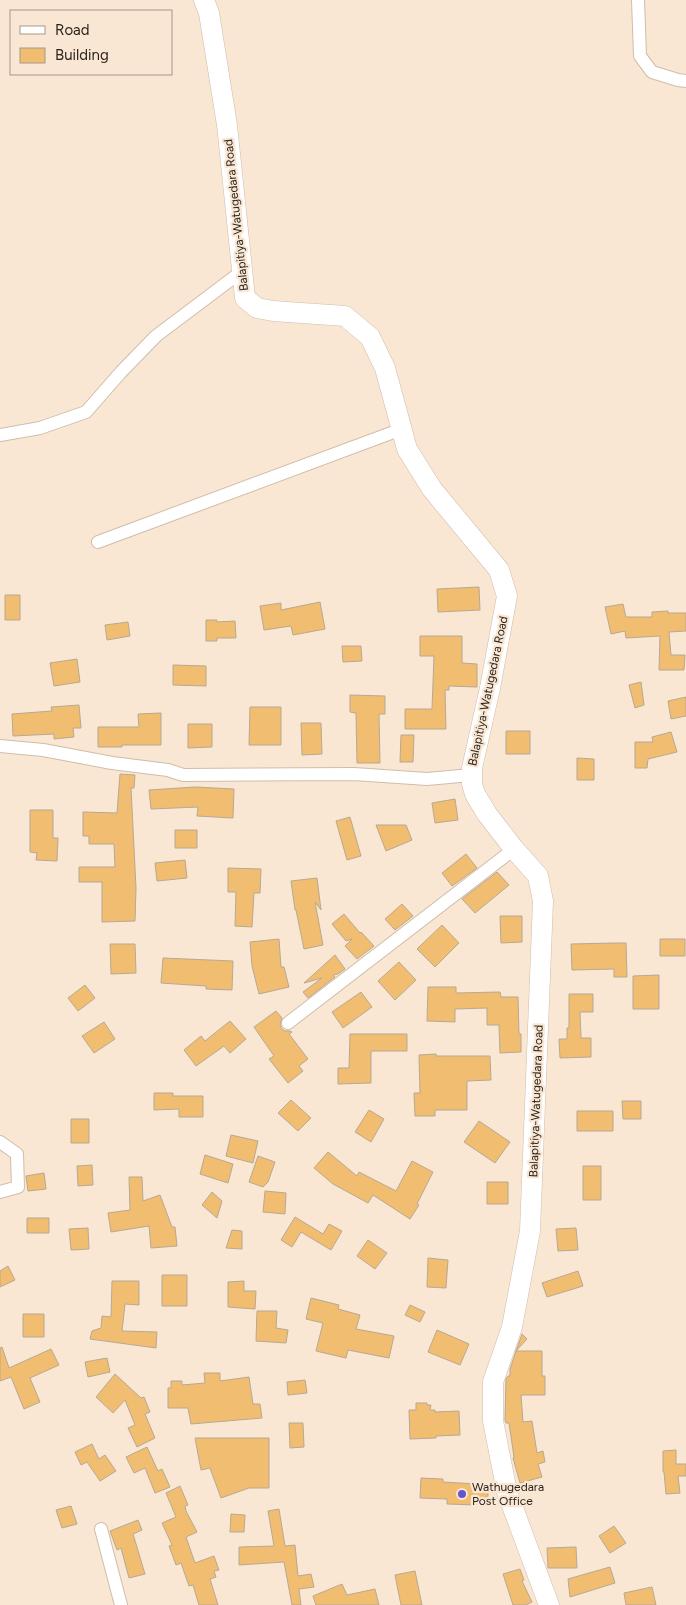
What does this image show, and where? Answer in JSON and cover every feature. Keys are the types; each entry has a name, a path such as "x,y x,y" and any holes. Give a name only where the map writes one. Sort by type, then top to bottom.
{"main road":[{"name":"Balapitiya-Watugedara Road","path":"204,0 208,13 227,125 245,298 256,308 345,316 370,337 385,368 407,448 432,489 499,570 507,596 471,775 475,794 487,814 538,876 543,901 530,1231 512,1328 493,1382 493,1421 507,1492 549,1605"}],"street":[{"path":"638,0 640,56 652,72 686,81"},
{"path":"0,435 40,428 86,412 156,336 241,272"},
{"path":"98,542 402,429"},
{"path":"0,746 43,750 112,763 168,770 183,775 354,774 427,779 471,775"},
{"path":"288,1023 514,849"},
{"path":"0,1142 16,1154 18,1187 0,1192"},
{"path":"102,1529 121,1605"}],"building":[{"path":"479,587 480,610 438,612 437,589"},
{"path":"5,595 20,595 20,620 5,620"},
{"path":"320,602 325,629 293,635 291,626 264,630 260,606 281,603 281,610"},
{"path":"623,604 626,617 652,617 652,612 686,613 686,631 669,632 671,655 685,655 684,670 659,670 660,636 626,638 625,631 611,634 605,607"},
{"path":"206,620 217,620 217,622 235,621 236,638 217,638 217,641 206,641"},
{"path":"128,622 130,636 107,640 105,625"},
{"path":"420,636 462,636 462,663 477,664 477,687 449,686 449,690 445,690 446,729 405,729 405,709 432,709 434,656 420,656"},
{"path":"342,646 361,646 362,661 343,662"},
{"path":"77,659 80,682 54,686 50,663"},
{"path":"173,665 206,666 206,686 173,685"},
{"path":"641,682 644,705 635,708 629,685"},
{"path":"350,695 385,696 385,714 379,714 380,763 357,763 356,713 350,712"},
{"path":"686,697 686,716 671,719 668,701"},
{"path":"79,705 81,728 73,728 74,737 54,739 54,734 13,736 12,714 52,711 51,707"},
{"path":"250,707 281,707 281,745 249,745"},
{"path":"161,713 161,745 98,747 98,727 139,727 138,714"},
{"path":"301,723 321,723 322,754 302,755"},
{"path":"188,724 212,724 212,747 188,748"},
{"path":"506,731 530,731 530,754 506,754"},
{"path":"671,732 677,752 648,759 647,768 635,768 635,742 653,742 652,737"},
{"path":"401,735 414,735 413,762 400,762"},
{"path":"577,758 594,759 594,780 577,780"},
{"path":"120,774 135,775 134,788 131,788 136,888 135,921 102,922 102,882 79,882 79,867 115,867 114,844 89,844 89,836 83,836 83,812 117,813"},
{"path":"195,787 234,789 233,818 197,816 198,807 151,809 149,790"},
{"path":"455,799 458,820 435,823 432,803"},
{"path":"30,810 53,810 53,838 58,838 57,861 36,860 37,853 30,852"},
{"path":"350,817 361,856 347,860 336,821"},
{"path":"376,825 406,825 412,840 386,851"},
{"path":"175,830 197,830 197,848 175,848"},
{"path":"466,854 477,868 452,886 442,873"},
{"path":"185,860 187,878 157,881 155,863"},
{"path":"228,868 261,869 260,893 254,893 252,927 235,926 236,892 228,892"},
{"path":"497,872 509,885 475,913 462,899"},
{"path":"317,878 321,910 315,902 323,945 304,949 295,910 291,881"},
{"path":"402,904 413,916 395,930 385,919"},
{"path":"344,914 374,946 357,959 345,946 352,939 346,941 332,924"},
{"path":"500,916 522,916 522,942 501,943"},
{"path":"442,925 459,943 435,967 417,949"},
{"path":"279,939 281,967 284,967 289,987 259,994 252,966 250,942"},
{"path":"660,939 685,939 685,956 660,956"},
{"path":"626,943 627,977 614,977 614,969 572,970 571,944"},
{"path":"110,944 135,944 136,973 111,974"},
{"path":"335,955 345,969 333,975 335,977 308,998 303,992 322,978 304,983"},
{"path":"163,958 233,961 232,990 206,989 206,986 161,983"},
{"path":"399,962 416,980 395,1000 378,981"},
{"path":"659,975 659,1009 633,1009 633,976"},
{"path":"85,985 95,998 78,1011 68,998"},
{"path":"428,987 456,987 456,993 500,992 501,997 518,997 521,1052 500,1053 499,1025 487,1025 487,1008 455,1009 455,1022 427,1021"},
{"path":"361,992 372,1007 343,1028 332,1012"},
{"path":"569,994 593,994 593,1012 580,1012 581,1038 591,1038 591,1057 560,1058 559,1039 567,1039 567,1028 569,1028"},
{"path":"276,1011 282,1018 281,1028 292,1032 289,1034 308,1059 299,1066 303,1071 288,1083 269,1059 274,1056 254,1027"},
{"path":"230,1021 246,1039 230,1053 224,1046 196,1066 184,1050 201,1036 205,1041"},
{"path":"104,1022 115,1039 94,1053 82,1036"},
{"path":"350,1034 407,1034 407,1051 371,1051 371,1083 338,1084 338,1068 349,1068"},
{"path":"436,1054 436,1056 490,1056 491,1080 467,1081 467,1110 435,1110 435,1116 415,1116 414,1093 420,1093 419,1055"},
{"path":"154,1093 173,1093 173,1096 203,1096 203,1117 179,1117 179,1109 154,1110"},
{"path":"291,1100 311,1118 298,1131 278,1113"},
{"path":"622,1101 641,1101 641,1119 623,1119"},
{"path":"369,1110 384,1119 371,1142 355,1132"},
{"path":"577,1111 613,1111 613,1131 577,1131"},
{"path":"71,1119 89,1119 89,1143 71,1143"},
{"path":"479,1121 510,1142 495,1163 464,1142"},
{"path":"231,1135 258,1141 253,1163 226,1156"},
{"path":"328,1152 357,1176 359,1172 396,1191 412,1161 433,1172 417,1204 419,1205 410,1219 373,1195 368,1203 333,1184 314,1168"},
{"path":"205,1155 233,1164 228,1183 200,1174"},
{"path":"258,1156 275,1162 268,1182 263,1187 249,1182"},
{"path":"92,1165 93,1185 78,1186 77,1166"},
{"path":"583,1166 601,1166 601,1200 583,1200"},
{"path":"44,1173 46,1189 28,1191 26,1176"},
{"path":"129,1177 142,1177 143,1201 160,1195 172,1227 175,1227 177,1246 151,1248 149,1226 111,1232 108,1213 130,1210"},
{"path":"487,1182 508,1182 508,1204 487,1204"},
{"path":"265,1191 286,1193 285,1214 263,1212"},
{"path":"212,1192 222,1201 217,1218 202,1205"},
{"path":"295,1217 323,1234 329,1224 342,1231 331,1250 301,1232 292,1247 281,1240"},
{"path":"27,1218 49,1218 49,1233 27,1233"},
{"path":"88,1228 89,1249 71,1250 69,1229"},
{"path":"576,1228 578,1250 558,1251 556,1229"},
{"path":"232,1230 242,1231 242,1249 226,1248"},
{"path":"368,1240 387,1253 375,1269 357,1256"},
{"path":"428,1258 448,1260 446,1288 427,1287"},
{"path":"8,1266 15,1280 0,1287 0,1271"},
{"path":"578,1271 583,1286 547,1297 542,1283"},
{"path":"162,1275 187,1275 187,1306 162,1306"},
{"path":"112,1281 139,1281 139,1305 125,1304 122,1331 157,1332 156,1348 90,1339 92,1331 101,1328 102,1316 111,1317"},
{"path":"244,1281 244,1291 256,1291 255,1309 228,1307 228,1282"},
{"path":"311,1298 339,1305 338,1309 360,1315 356,1329 394,1336 389,1358 348,1350 346,1358 316,1351 323,1323 306,1319"},
{"path":"410,1305 425,1312 420,1322 405,1315"},
{"path":"257,1311 277,1311 276,1328 288,1330 286,1343 256,1341"},
{"path":"23,1314 44,1314 44,1337 23,1337"},
{"path":"437,1330 469,1344 460,1365 428,1352"},
{"path":"522,1334 527,1339 516,1351"},
{"path":"2,1347 9,1368 51,1349 59,1365 30,1378 40,1402 24,1409 11,1377 0,1381 0,1348"},
{"path":"516,1351 542,1351 542,1376 545,1376 545,1395 521,1395 523,1422 532,1421 537,1453 543,1451 545,1462 538,1464 542,1477 520,1483 513,1458 509,1423 506,1423 505,1420 506,1379 510,1376 510,1369"},
{"path":"107,1358 110,1372 88,1377 85,1362"},
{"path":"204,1373 220,1373 220,1381 249,1377 253,1404 260,1404 262,1418 191,1424 188,1408 168,1408 168,1388 171,1388 171,1381 182,1381 182,1385 205,1383"},
{"path":"115,1374 141,1398 144,1397 150,1412 145,1414 155,1438 137,1447 128,1428 135,1425 125,1400 113,1413 96,1397"},
{"path":"305,1380 307,1393 288,1395 287,1382"},
{"path":"416,1403 427,1403 427,1405 431,1405 430,1410 435,1410 435,1412 459,1411 460,1435 410,1439 409,1410 416,1410"},
{"path":"289,1423 303,1423 304,1447 290,1448"},
{"path":"195,1438 269,1438 269,1488 249,1488 221,1498 210,1468 201,1470"},
{"path":"92,1444 99,1459 105,1455 116,1471 100,1481 87,1462 81,1465 75,1452"},
{"path":"147,1447 158,1471 162,1469 170,1487 155,1493 145,1468 134,1473 126,1457"},
{"path":"676,1450 676,1464 686,1464 686,1476 678,1476 680,1493 666,1494 663,1451"},
{"path":"421,1478 443,1479 443,1482 477,1484 477,1487 488,1488 488,1499 476,1498 476,1505 447,1504 447,1499 420,1498"},
{"path":"180,1486 188,1505 185,1506 186,1511 197,1532 186,1537 195,1563 214,1556 219,1570 214,1571 216,1577 210,1579 218,1605 199,1605 193,1585 189,1586 181,1563 176,1565 169,1546 172,1545 162,1523 176,1517 166,1493"},
{"path":"71,1506 77,1524 62,1528 56,1510"},
{"path":"279,1509 285,1546 295,1545 298,1576 311,1574 314,1587 299,1589 301,1605 292,1605 284,1562 239,1565 239,1547 274,1546 268,1511"},
{"path":"231,1514 245,1515 244,1532 230,1532"},
{"path":"138,1520 142,1530 133,1534 145,1574 129,1578 121,1548 117,1550 110,1531"},
{"path":"614,1526 626,1543 610,1553 599,1536"},
{"path":"576,1547 577,1568 548,1568 547,1548"},
{"path":"610,1567 615,1583 570,1597 568,1579"},
{"path":"520,1569 524,1580 522,1581 532,1602 526,1605 513,1605 503,1574"},
{"path":"415,1571 422,1605 401,1605 395,1575"},
{"path":"342,1584 347,1595 375,1589 379,1605 316,1605 313,1596"},
{"path":"652,1587 656,1605 626,1605 624,1593"}],"place":[{"name":"Wathugedara Post Office","path":"462,1494"}]}
